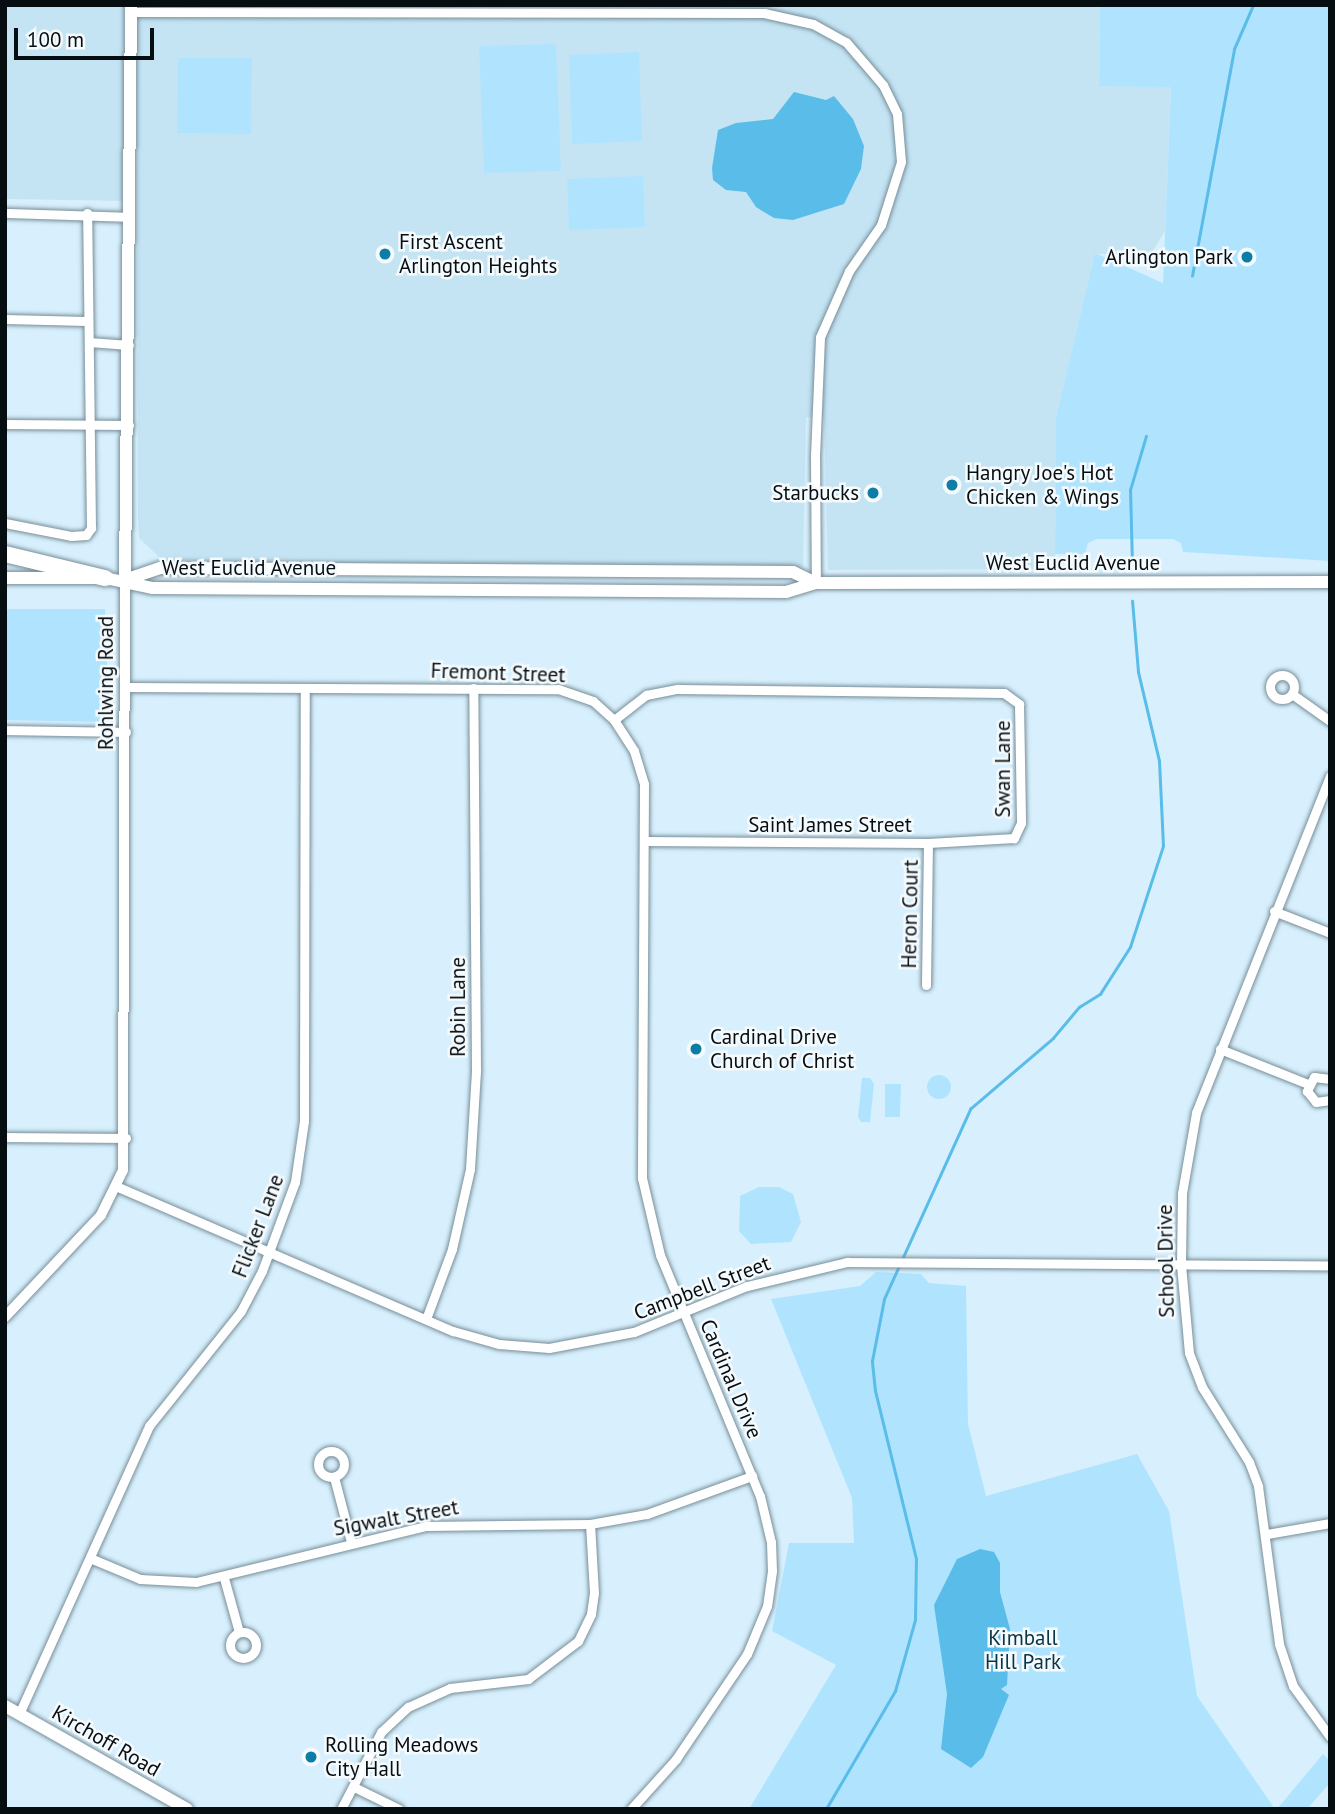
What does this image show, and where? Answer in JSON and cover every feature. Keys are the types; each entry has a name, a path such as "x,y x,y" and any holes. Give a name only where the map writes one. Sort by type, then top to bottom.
{"highway":[{"path":"5,554 105,578"}],"main road":[{"name":"Rohlwing Road","path":"125,580 130,345 131,8"},
{"name":"West Euclid Avenue","path":"125,580 160,568 793,572 816,583"},
{"path":"5,578 125,580"},
{"name":"West Euclid Avenue","path":"125,580 153,588 786,592 816,583 1330,582"},
{"name":"Kirchoff Road","path":"5,1706 187,1809"}],"street":[{"path":"131,8 764,13 813,24 852,48 884,85 897,114 901,162 881,225 849,271 820,337 816,583"},
{"path":"5,213 87,213 129,217"},
{"path":"5,523 86,535 91,528 87,213"},
{"path":"5,319 87,321"},
{"path":"89,342 130,345"},
{"path":"5,424 129,425"},
{"name":"Rohlwing Road","path":"5,1317 102,1215 118,1187 126,1138 125,580"},
{"name":"Fremont Street","path":"125,687 473,688 579,693 614,720"},
{"name":"Robin Lane","path":"426,1319 456,1238 470,1169 476,1071 473,688"},
{"name":"Flicker Lane","path":"19,1714 159,1409 229,1330 270,1252 295,1182 304,1121 305,689"},
{"name":"Swan Lane","path":"614,720 638,699 667,690 1003,693 1016,698 1021,710 1021,823 1014,838"},
{"path":"1292,694 1330,721"},
{"name":"Cardinal Drive","path":"614,720 634,751 645,784 642,1178 660,1255 752,1476 771,1542 767,1606 736,1673 661,1779 631,1809"},
{"path":"5,730 126,732"},
{"name":"School Drive","path":"1330,776 1274,911 1196,1113 1186,1155 1181,1265 1189,1353 1202,1387 1249,1462 1267,1534 1278,1642 1293,1686 1330,1737"},
{"name":"Saint James Street","path":"645,841 928,843 1014,838"},
{"name":"Heron Court","path":"926,985 928,843"},
{"path":"1274,911 1330,933"},
{"path":"1220,1049 1308,1084"},
{"path":"1308,1084 1319,1075 1330,1079"},
{"path":"1308,1084 1312,1100 1330,1100"},
{"path":"5,1137 126,1138"},
{"name":"Campbell Street","path":"118,1187 426,1319 499,1344 549,1348 611,1339 796,1271 847,1262 1330,1265"},
{"name":"Sigwalt Street","path":"90,1558 140,1579 161,1583 224,1578 351,1542 443,1524 590,1524 647,1514 752,1476"},
{"path":"334,1477 351,1542"},
{"path":"1267,1534 1330,1523"},
{"path":"341,1809 381,1732 408,1707 450,1688 528,1679 566,1654 591,1614 590,1524"},
{"path":"224,1578 239,1632"},
{"path":"354,1787 399,1809"}],"shaded area":[{"path":"5,5 131,5 129,201 5,199"},
{"path":"137,5 1100,5 1099,85 1171,86 1165,231 1151,254 1095,254 1056,417 1055,569 828,570 824,417 806,417 803,567 314,568 160,558 139,538 138,519"},
{"path":"794,92 826,100 834,96 853,119 864,146 861,169 844,204 793,220 774,218 756,207 746,192 726,190 713,180 712,168 718,130 736,123 773,119"},
{"path":"980,1549 994,1552 1000,1563 1000,1592 1010,1629 1007,1685 1001,1689 1009,1695 983,1757 971,1768 941,1749 947,1694 934,1605 957,1559"}],"green space":[{"name":"Arlington Park","path":"1100,5 1330,5 1330,561 1183,552 1181,543 1173,539 1097,539 1088,543 1085,554 1055,554 1056,417 1095,253 1163,283 1171,87 1099,86"},
{"path":"556,44 561,171 484,173 479,46"},
{"path":"639,52 642,141 572,144 569,55"},
{"path":"178,58 252,58 251,134 177,133"},
{"path":"643,176 645,227 569,230 567,179"},
{"path":"5,609 105,609 109,722 5,720"},
{"path":"939,1075 948,1078 951,1087 948,1096 939,1099 930,1096 927,1087 930,1078"},
{"path":"862,1078 870,1078 874,1084 870,1122 861,1122 858,1117"},
{"path":"885,1084 901,1084 900,1117 885,1117"},
{"path":"759,1187 779,1187 793,1194 801,1222 791,1242 751,1244 739,1231 740,1196"},
{"name":"Kimball Hill Park","path":"876,1272 921,1274 929,1283 966,1286 968,1424 986,1496 1137,1454 1169,1511 1197,1696 1275,1809 749,1809 836,1665 772,1631 789,1543 854,1543 852,1498 771,1299 860,1286"},
{"path":"1323,1754 1330,1761 1330,1783 1307,1809 1277,1809"}],"waterway":[{"path":"1192,276 1234,49 1253,5"},
{"path":"1132,565 1130,490 1146,436"},
{"path":"826,1809 895,1691 915,1620 916,1559 875,1391 872,1361 884,1299 970,1109 1053,1038 1079,1007 1100,994 1130,947 1163,846 1159,761 1138,672 1132,601"}],"place":[{"name":"First Ascent Arlington Heights","path":"385,254"},
{"name":"Arlington Park","path":"1247,257"},
{"name":"Hangry Joe's Hot Chicken & Wings","path":"952,485"},
{"name":"Starbucks","path":"873,493"},
{"name":"Cardinal Drive Church of Christ","path":"696,1049"},
{"name":"Rolling Meadows City Hall","path":"311,1757"}]}
